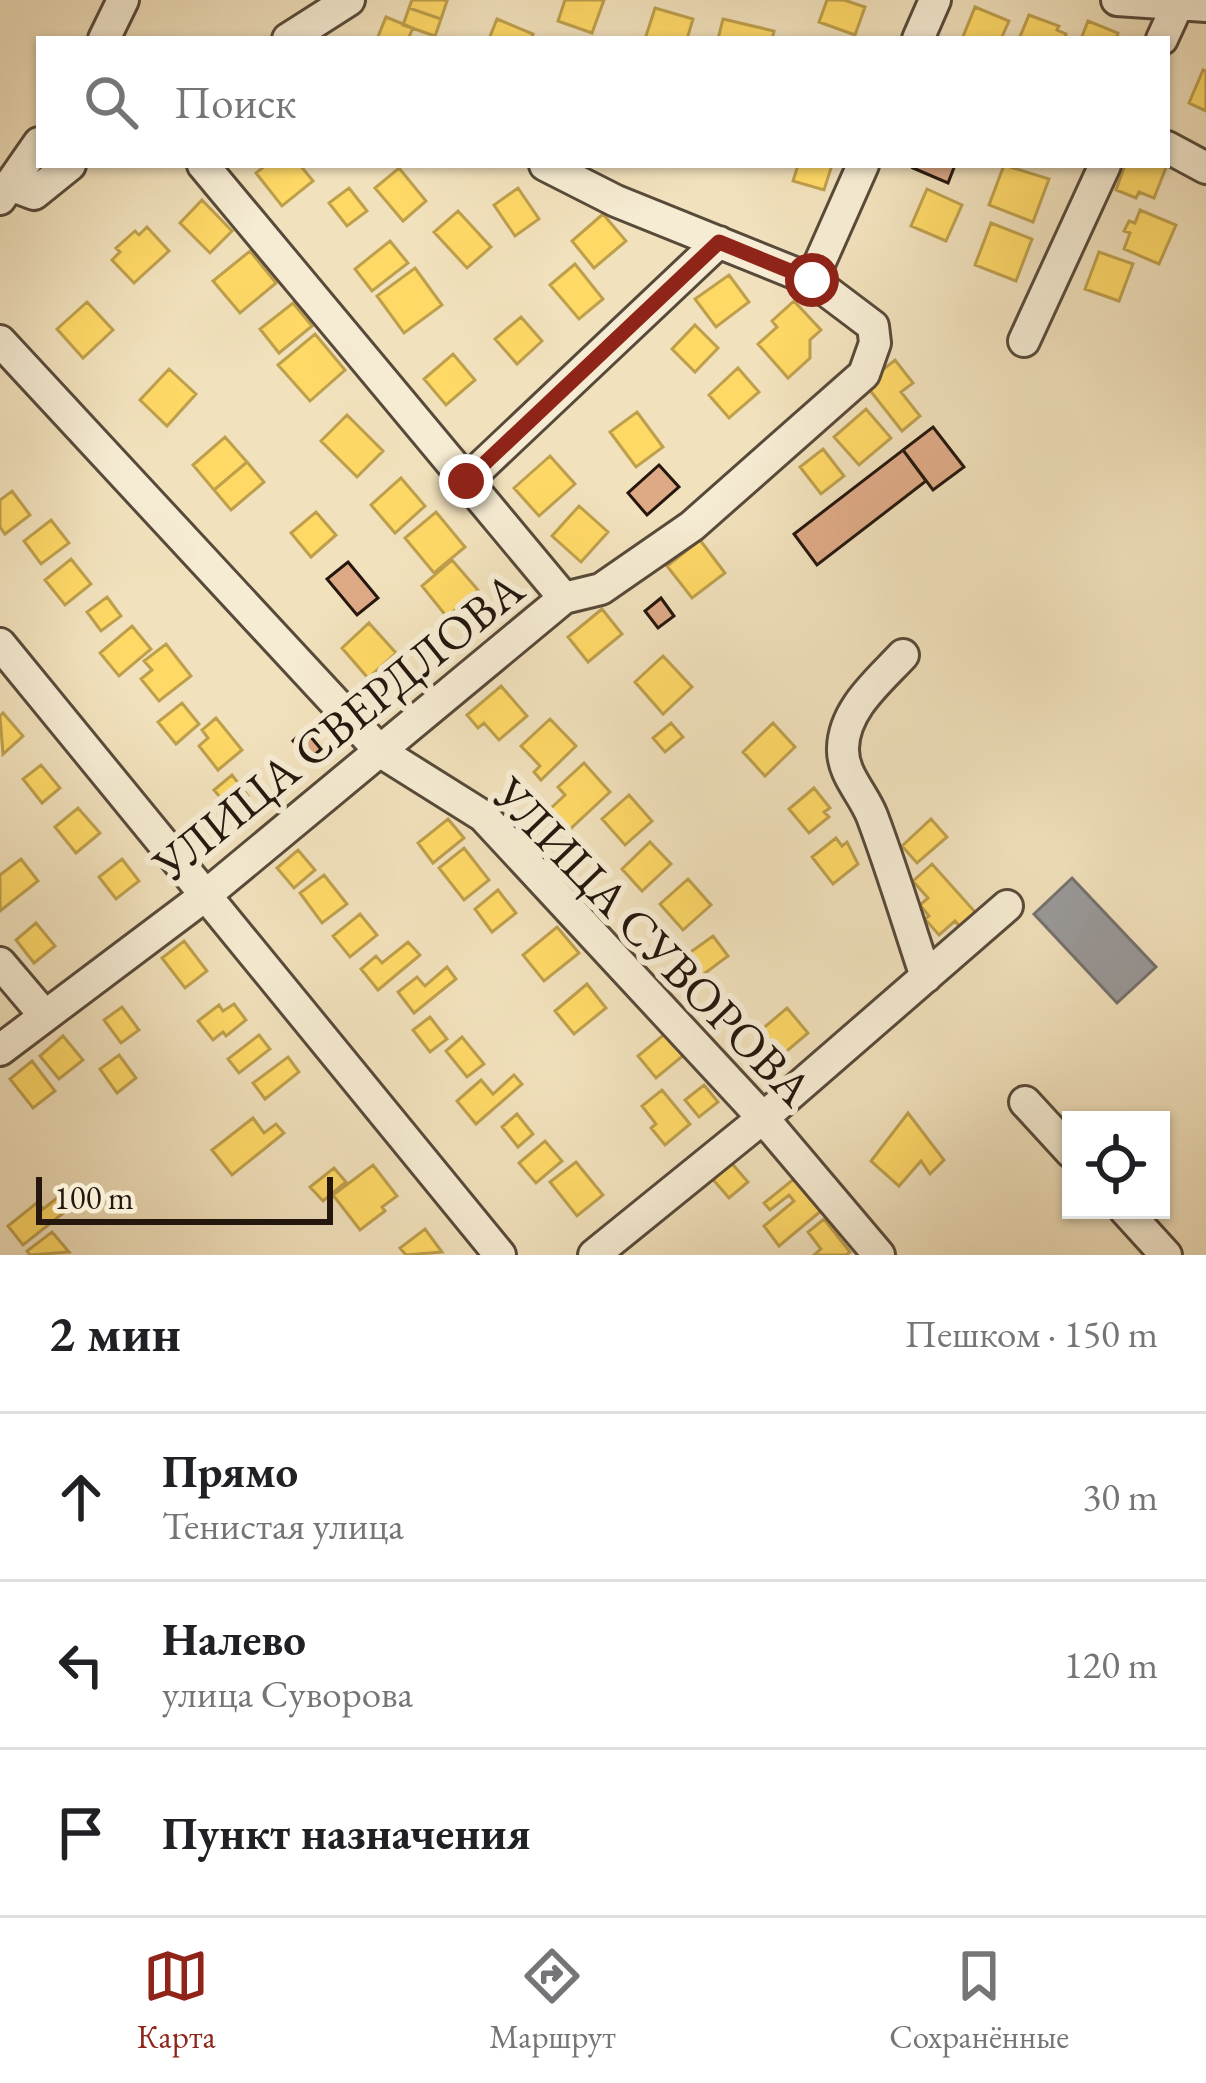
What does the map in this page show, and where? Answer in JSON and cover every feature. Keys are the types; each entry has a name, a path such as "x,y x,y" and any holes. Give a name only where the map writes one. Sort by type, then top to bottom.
{"street":[{"path":"106,36 124,0"},
{"path":"294,36 349,0"},
{"path":"919,36 935,0"},
{"path":"1117,0 1192,6"},
{"path":"1165,36 1192,6"},
{"path":"5,192 36,146"},
{"path":"1170,149 1206,168"},
{"path":"5,192 34,194 66,168"},
{"path":"205,168 564,598"},
{"path":"551,168 616,201 812,280 862,168"},
{"path":"1024,341 1104,168"},
{"path":"466,481 719,242"},
{"name":"УЛИЦА СВЕРДЛОВА","path":"0,1050 206,895 564,598 601,589 692,526 864,374 874,343 873,326 812,280"},
{"name":"УЛИЦА СУВОРОВА","path":"0,340 381,752 483,816 763,1118 879,1255"},
{"path":"0,644 500,1255"},
{"path":"903,655 860,703 848,723 843,748 846,771 870,811 926,977"},
{"path":"594,1255 763,1118 1007,906"},
{"path":"0,963 45,1016"},
{"path":"1025,1102 1062,1142"},
{"path":"1133,1219 1166,1255"}],"building: Жильё":[{"path":"412,0 447,1 441,19 409,8"},
{"path":"565,0 604,0 592,33 558,21"},
{"path":"827,0 865,7 855,35 819,22"},
{"path":"975,7 1009,21 1002,36 963,36"},
{"path":"409,8 441,19 435,36 403,25"},
{"path":"655,8 693,19 688,36 646,36"},
{"path":"1029,15 1059,26 1057,30 1066,34 1065,36 1020,36"},
{"path":"386,17 413,28 409,36 378,36"},
{"path":"497,19 533,34 532,36 490,36"},
{"path":"723,19 774,31 773,36 719,36"},
{"path":"1088,21 1118,33 1117,36 1082,36"},
{"path":"1206,71 1206,111 1189,103"},
{"path":"262,168 302,168 313,181 282,206 256,173"},
{"path":"399,168 426,201 403,221 375,188"},
{"path":"797,168 831,168 824,190 793,181"},
{"path":"1003,168 1049,179 1033,222 989,205"},
{"path":"1124,168 1166,168 1154,198 1139,192 1136,198 1116,190"},
{"path":"349,188 367,211 347,226 329,203"},
{"path":"518,188 539,219 515,236 494,205"},
{"path":"927,189 962,205 946,241 911,226"},
{"path":"202,200 232,231 210,253 180,223"},
{"path":"1140,210 1176,225 1159,264 1124,249 1130,233 1124,231 1129,221 1135,223"},
{"path":"458,211 491,247 467,268 434,232"},
{"path":"603,214 626,241 594,268 572,241"},
{"path":"991,223 1032,239 1016,281 975,265"},
{"path":"147,227 169,251 134,283 112,260 120,252 116,248"},
{"path":"390,241 408,263 372,291 355,269"},
{"path":"250,251 276,283 240,313 213,281"},
{"path":"1099,252 1133,264 1119,301 1085,289"},
{"path":"575,264 603,299 579,319 550,285"},
{"path":"415,268 442,305 404,333 377,296"},
{"path":"729,275 749,302 716,327 695,299"},
{"path":"794,301 821,330 810,340 810,358 788,378 758,344 777,327 772,321"},
{"path":"87,302 113,330 83,358 57,329"},
{"path":"293,303 312,326 279,353 260,329"},
{"path":"521,317 542,341 517,364 495,339"},
{"path":"695,325 718,348 695,372 672,349"},
{"path":"315,334 345,370 310,401 278,365"},
{"path":"453,354 475,380 446,405 424,379"},
{"path":"895,360 913,383 901,392 920,416 902,431 865,384"},
{"path":"738,368 759,392 729,418 709,395"},
{"path":"169,369 196,394 167,426 140,400"},
{"path":"866,409 891,438 859,465 834,437"},
{"path":"637,412 663,447 636,467 610,432"},
{"path":"347,415 383,451 357,477 321,441"},
{"path":"225,437 247,462 214,490 193,465"},
{"path":"823,449 844,476 821,494 800,467"},
{"path":"550,456 575,484 539,516 514,488"},
{"path":"247,462 264,482 231,510 214,490"},
{"path":"401,478 425,506 395,533 371,505"},
{"path":"12,491 30,515 5,534 0,527 0,500"},
{"path":"579,506 608,532 581,562 552,536"},
{"path":"316,512 336,535 311,557 291,533"},
{"path":"436,512 465,547 434,573 405,538"},
{"path":"51,520 69,543 41,564 24,541"},
{"path":"700,540 725,573 692,598 667,566"},
{"path":"71,559 91,584 65,605 45,580"},
{"path":"452,560 478,590 447,617 422,586"},
{"path":"107,597 121,616 101,631 87,612"},
{"path":"602,609 622,634 588,662 568,637"},
{"path":"369,623 396,653 368,678 342,648"},
{"path":"132,626 151,649 119,676 100,653"},
{"path":"166,644 191,676 159,701 141,679 152,670 144,661"},
{"path":"663,656 692,687 663,714 635,682"},
{"path":"501,686 527,716 499,740 484,723 478,728 467,715"},
{"path":"182,703 199,724 176,744 158,722"},
{"path":"3,713 23,736 3,754 0,716"},
{"path":"216,718 242,750 218,770 199,746 208,738 202,730"},
{"path":"550,719 576,746 541,780 534,772 540,766 521,746"},
{"path":"671,723 683,737 665,752 653,738"},
{"path":"773,723 795,747 765,776 743,752"},
{"path":"584,763 610,792 568,831 549,810 565,795 558,787"},
{"path":"41,765 60,788 42,803 23,779"},
{"path":"232,775 248,796 231,810 214,790"},
{"path":"814,788 830,808 824,812 829,817 809,833 789,809"},
{"path":"629,795 652,821 625,845 602,819"},
{"path":"78,808 100,833 76,853 55,827"},
{"path":"448,819 464,838 433,863 418,843"},
{"path":"931,819 947,837 917,863 902,846"},
{"path":"836,838 842,846 847,842 858,864 833,884 812,857"},
{"path":"650,842 671,864 642,891 622,869"},
{"path":"464,848 489,880 464,900 439,868"},
{"path":"298,850 315,870 294,888 277,868"},
{"path":"21,859 38,881 0,911 0,875"},
{"path":"122,859 139,881 116,899 99,877"},
{"path":"932,864 976,913 960,927 955,921 939,935 920,905 928,898 913,881"},
{"path":"324,875 347,904 322,923 300,893"},
{"path":"688,879 711,905 683,930 660,904"},
{"path":"498,890 516,913 492,932 475,909"},
{"path":"360,914 377,935 350,957 333,936"},
{"path":"36,923 55,946 34,963 16,940"},
{"path":"557,927 579,953 544,981 523,955"},
{"path":"713,936 728,956 700,977 685,956"},
{"path":"184,941 207,971 185,988 162,958"},
{"path":"408,942 420,955 378,990 361,969 376,956 382,963"},
{"path":"447,967 456,979 414,1013 398,992 417,977 425,986"},
{"path":"587,984 606,1008 574,1034 555,1011"},
{"path":"234,1004 246,1020 213,1040 198,1021 219,1005 223,1011"},
{"path":"122,1007 139,1030 121,1043 104,1020"},
{"path":"787,1008 808,1033 781,1056 760,1031"},
{"path":"430,1017 447,1039 430,1052 413,1030"},
{"path":"667,1032 685,1054 656,1078 638,1056"},
{"path":"259,1035 270,1049 239,1073 228,1059"},
{"path":"63,1036 83,1060 59,1079 40,1056"},
{"path":"462,1037 484,1064 467,1077 446,1051"},
{"path":"119,1055 136,1078 117,1093 100,1069"},
{"path":"288,1057 299,1072 265,1099 253,1083"},
{"path":"32,1061 55,1091 33,1108 10,1079"},
{"path":"514,1075 522,1084 476,1124 457,1101 481,1080 493,1094"},
{"path":"704,1085 718,1102 699,1117 685,1100"},
{"path":"662,1090 690,1124 665,1145 642,1106"},
{"path":"908,1113 944,1160 930,1174 921,1161 899,1186 871,1161"},
{"path":"517,1114 533,1134 518,1147 502,1127"},
{"path":"253,1118 264,1133 276,1124 284,1133 232,1175 212,1150"},
{"path":"545,1141 562,1161 536,1183 519,1163"},
{"path":"728,1159 748,1182 729,1198 709,1175"},
{"path":"576,1162 603,1195 577,1216 550,1182"},
{"path":"373,1165 397,1196 360,1230 333,1195"},
{"path":"334,1168 346,1182 323,1201 310,1187"},
{"path":"795,1178 821,1211 779,1246 764,1226 794,1201 789,1195 770,1210 764,1203"},
{"path":"61,1195 71,1207 23,1245 8,1226 38,1202 43,1209"},
{"path":"824,1219 850,1252 846,1255 814,1255 821,1249 808,1232"},
{"path":"425,1229 442,1252 406,1255 400,1248"},
{"path":"52,1232 69,1252 30,1255 27,1251"}],"building: Промзона":[{"path":"1072,878 1156,967 1117,1003 1034,914"}],"building: Прочее":[{"path":"913,168 954,168 948,183"},
{"path":"933,427 964,467 933,490 903,450"},
{"path":"903,450 926,481 817,565 794,534"},
{"path":"659,465 679,487 647,515 628,493"},
{"path":"348,562 378,598 357,615 327,579"},
{"path":"661,598 674,616 658,628 645,611"},
{"path":"305,730 321,749 309,760 293,741"}],"route":[{"path":"466,481 719,242 812,280"}]}
